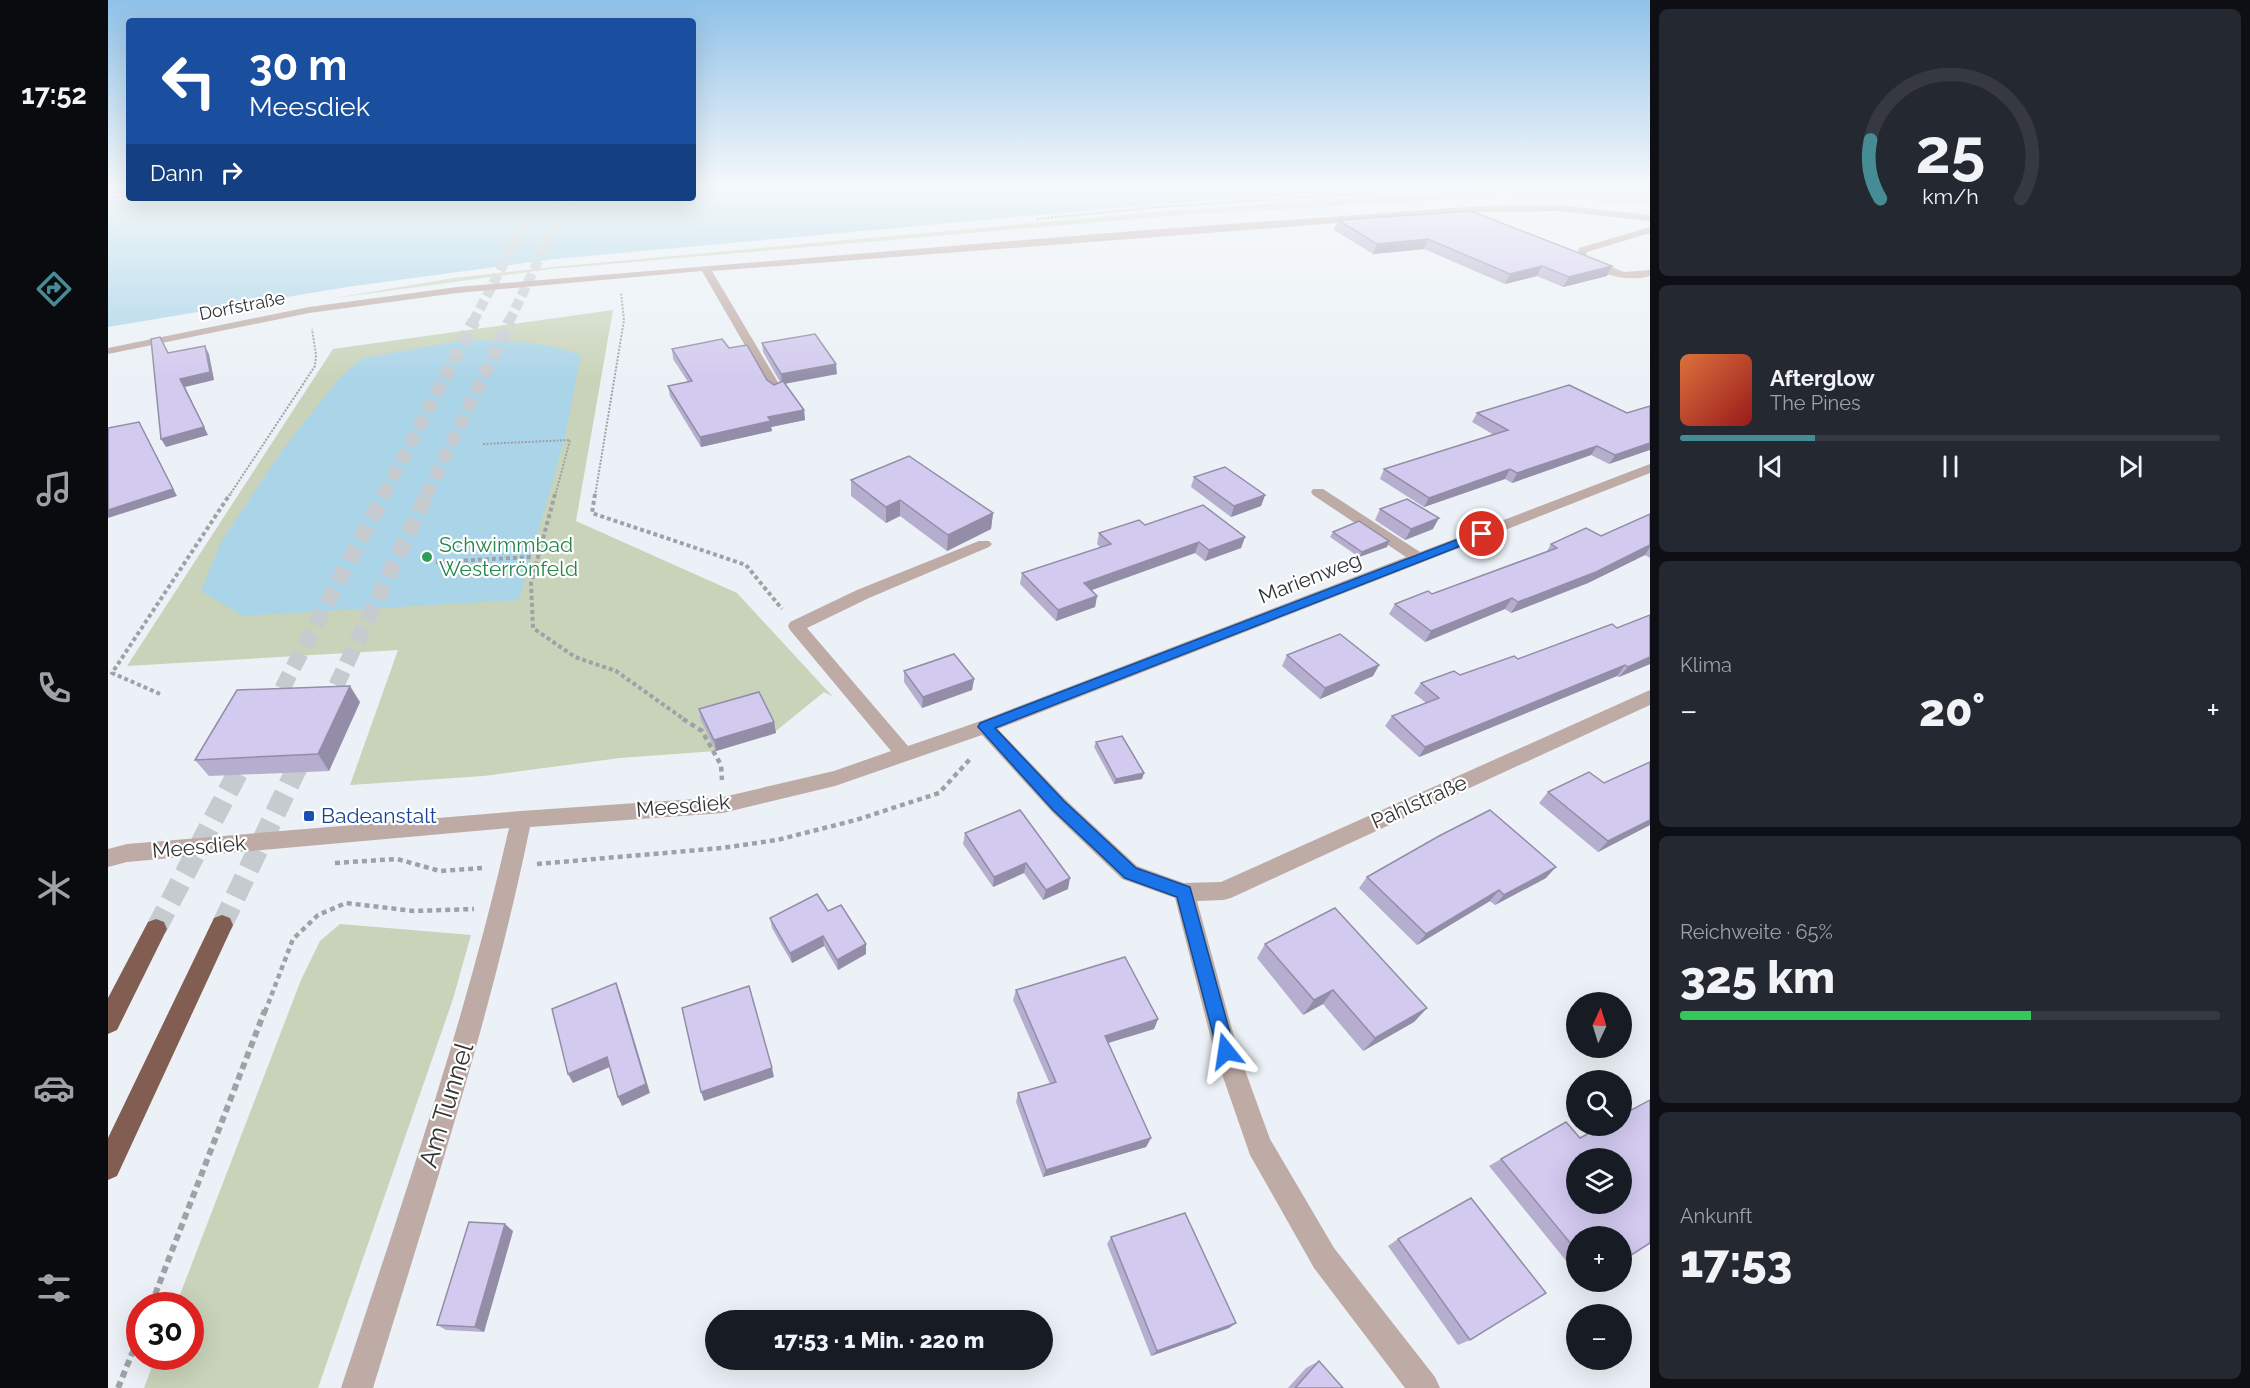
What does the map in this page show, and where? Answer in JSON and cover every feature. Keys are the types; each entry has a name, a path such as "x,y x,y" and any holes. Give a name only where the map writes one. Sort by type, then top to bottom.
{"highway":[{"path":"108,1167 222,926"},
{"path":"108,1022 156,929"}],"street":[{"name":"Dorfstraße","path":"108,351 309,310 457,290 909,252"},
{"path":"1582,252 1581,258 1604,269 1630,275 1650,273"},
{"path":"705,268 776,389"},
{"name":"Marienweg","path":"985,727 1650,468"},
{"path":"1318,492 1418,558"},
{"path":"905,755 796,626 863,594 984,544"},
{"name":"Pahlstraße","path":"1185,892 1223,891 1650,697"},
{"path":"985,727 1059,806 1130,873 1185,892 1226,1051 1259,1146 1324,1258 1424,1388"},
{"name":"Meesdiek","path":"108,858 127,853 521,819 723,805 835,778 985,727"},
{"name":"Am Tunnel","path":"357,1388 457,1073 502,908 521,819"}],"path":[{"path":"620,276 624,320 592,513 746,565 796,626"},
{"path":"160,694 112,673 315,366 316,355 309,310"},
{"path":"483,444 570,440 531,584 533,628 575,657 616,671 662,706 702,731 721,765 723,805"},
{"path":"436,562 531,557"},
{"path":"326,864 397,859 440,871 722,848 777,840 856,820 939,793 970,759 1002,746"},
{"path":"156,1292 293,939 318,915 346,903 414,911 502,908"},
{"path":"118,1388 126,1368"}],"green space":[{"path":"719,252 752,252 551,269 335,298 454,278"},
{"name":"Schwimmbad Westerrönfeld","path":"613,310 576,521 737,593 833,697 824,692 771,735 716,751 620,758 484,776 350,785 398,650 127,666 333,349"},
{"path":"340,924 471,935 453,999 318,1388 144,1388 151,1370 204,1370 204,1292 181,1292 301,980 320,941"}],"water":[{"path":"108,252 634,252 555,259 347,287 108,327"},
{"path":"463,340 537,344 581,355 564,441 519,600 243,616 201,591 221,542 283,449 342,375 363,358"}],"building":[{"path":"1458,252 1576,252 1612,266 1569,277 1542,266 1510,274"},
{"path":"815,334 836,364 781,374 762,343"},
{"path":"160,337 168,353 205,346 210,372 180,379 204,427 161,439 151,339"},
{"path":"722,339 729,348 747,345 767,380 774,385 783,381 804,410 768,417 771,421 700,437 668,386 692,381 672,349"},
{"path":"1569,385 1627,413 1650,406 1650,443 1615,455 1597,446 1517,473 1510,469 1429,498 1384,469 1508,430 1477,413"},
{"path":"139,422 173,489 108,510 108,428"},
{"path":"909,456 993,513 948,535 900,500 886,507 851,480"},
{"path":"1225,467 1265,495 1234,506 1194,477"},
{"path":"1407,499 1439,518 1411,529 1380,509"},
{"path":"1203,505 1245,537 1209,550 1199,542 1084,583 1097,596 1058,610 1022,573 1111,544 1099,533 1139,520 1145,525"},
{"path":"1650,514 1650,545 1596,572 1518,602 1512,598 1431,631 1395,604 1428,591 1432,594 1557,548 1551,544 1586,528 1601,536"},
{"path":"1359,521 1389,541 1362,552 1333,532"},
{"path":"1650,615 1650,657 1628,667 1625,665 1425,747 1392,716 1439,698 1421,683 1454,671 1460,675 1514,656 1518,659 1612,624 1617,628"},
{"path":"1340,634 1379,665 1325,688 1287,655"},
{"path":"954,654 974,679 923,697 904,671"},
{"path":"350,686 318,754 195,760 237,690"},
{"path":"759,692 774,722 714,740 699,709"},
{"path":"1122,736 1144,773 1116,779 1096,742"},
{"path":"1650,762 1650,820 1608,841 1548,792 1589,772 1604,783"},
{"path":"1020,810 1070,878 1046,890 1026,863 994,877 965,833"},
{"path":"1490,810 1556,867 1504,895 1499,890 1426,934 1367,877 1439,836"},
{"path":"817,894 828,911 841,905 866,944 837,960 823,936 790,953 770,918"},
{"path":"1335,908 1427,1008 1375,1038 1333,990 1314,1000 1265,944"},
{"path":"1125,957 1158,1019 1105,1036 1151,1138 1046,1170 1018,1093 1056,1082 1016,990"},
{"path":"616,983 646,1084 618,1097 607,1057 568,1074 552,1009"},
{"path":"749,986 772,1068 701,1092 682,1008"},
{"path":"1650,1100 1650,1243 1632,1255 1632,1226 1566,1226 1566,1238 1501,1159 1566,1122 1566,1136 1580,1138 1584,1136 1632,1136 1632,1110"},
{"path":"1471,1198 1546,1293 1470,1340 1398,1239"},
{"path":"1185,1213 1236,1323 1157,1351 1111,1237"},
{"path":"469,1222 505,1224 475,1327 437,1325"},
{"path":"1319,1361 1343,1388 1295,1388"}],"tunnel":[{"path":"473,322 510,252"},
{"path":"509,322 542,252"},
{"path":"383,496 474,321"},
{"path":"426,496 510,321"},
{"path":"271,710 384,494"},
{"path":"326,707 427,494"},
{"path":"222,925 305,751"},
{"path":"156,929 248,753"}],"place":[{"name":"Schwimmbad Westerrönfeld","path":"427,557"},
{"name":"Badeanstalt","path":"309,816"}],"route":[{"path":"1226,1051 1185,892 1130,873 1059,806 985,727 1482,534"}]}
